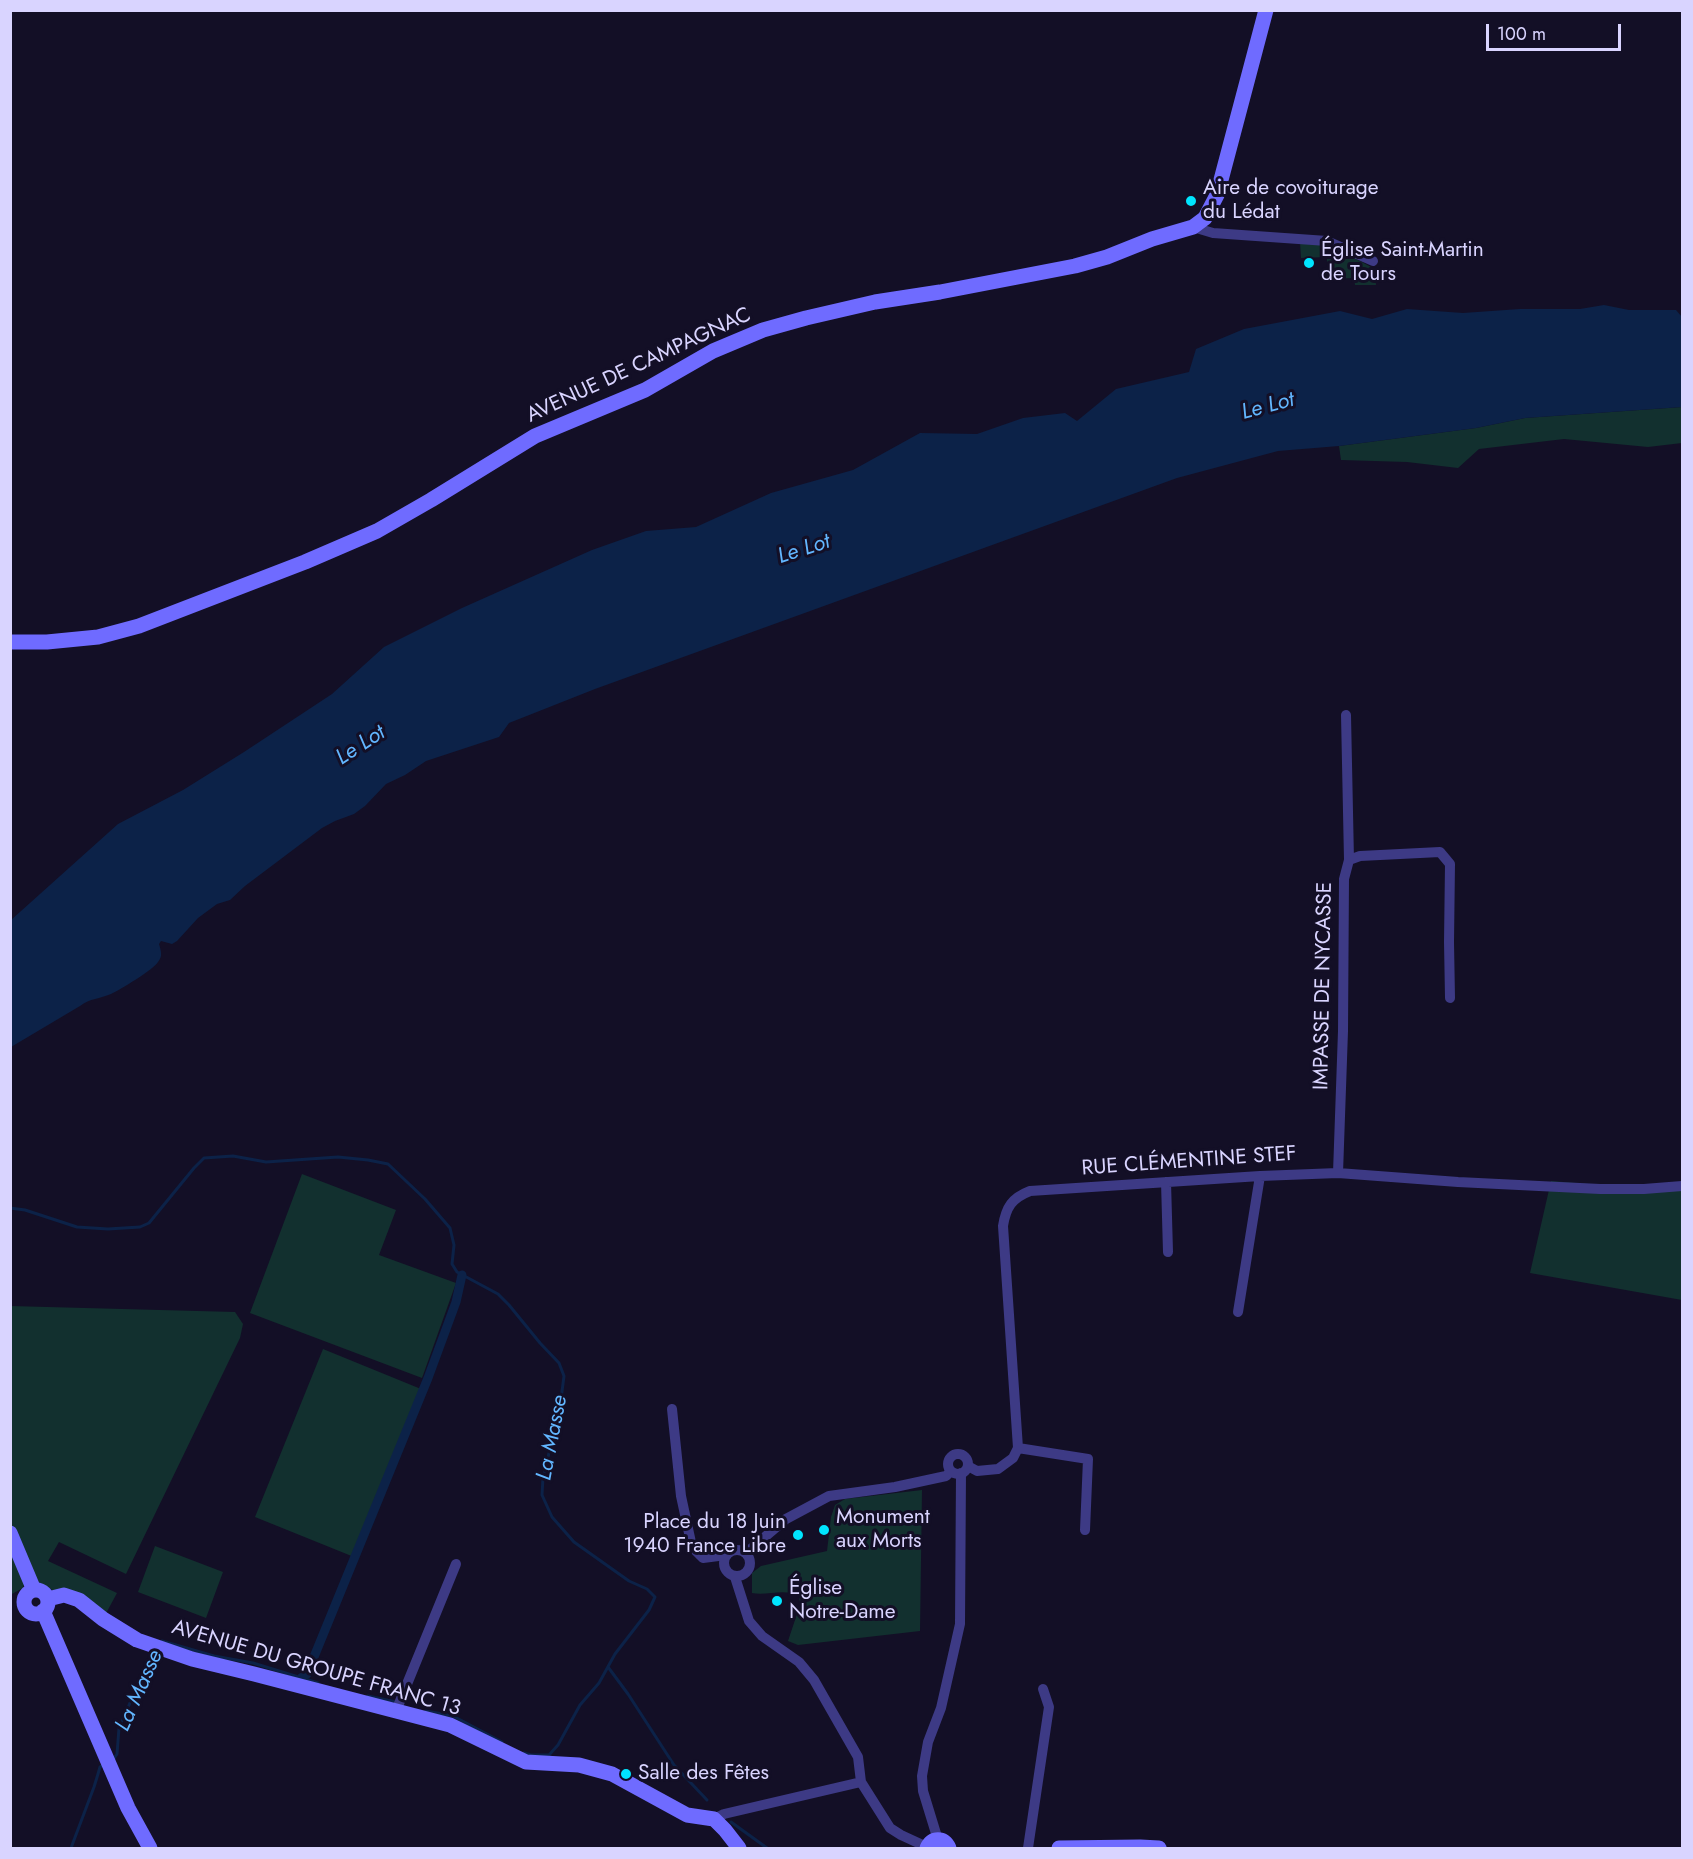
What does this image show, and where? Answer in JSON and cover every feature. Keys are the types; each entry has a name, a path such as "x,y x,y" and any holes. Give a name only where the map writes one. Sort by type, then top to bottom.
{"street":[{"path":"1193,227 1205,218 1217,195 1266,10"},
{"path":"1193,227 1213,233 1328,241 1373,261"},
{"name":"AVENUE DE CAMPAGNAC","path":"10,642 46,642 98,637 139,626 275,574 377,531 535,436 645,390 713,351 763,330 875,302 1075,266 1193,227"},
{"path":"1346,716 1349,860"},
{"name":"IMPASSE DE NYCASSE","path":"1338,1173 1343,1030 1344,879 1349,860 1360,856 1440,852 1450,864 1450,998"},
{"name":"RUE CLÉMENTINE STEF","path":"1018,1448 1003,1226 1005,1212 1011,1202 1030,1191 1338,1173 1600,1189 1683,1186"},
{"path":"1238,1312 1260,1176"},
{"path":"1166,1182 1168,1252"},
{"path":"672,1410 681,1496 692,1547 703,1558 726,1555"},
{"path":"746,1553 786,1519 829,1496 895,1487 946,1476 960,1470 998,1469 1013,1458 1018,1448 1088,1459 1085,1530"},
{"path":"935,1846 922,1776 928,1742 941,1708 960,1624 962,1550 960,1470"},
{"path":"10,1533 34,1590"},
{"path":"741,1550 746,1553 751,1567 744,1576 735,1577 725,1571 724,1560 730,1551 741,1550"},
{"path":"398,1705 456,1564"},
{"path":"735,1577 749,1621 762,1636 800,1662 814,1680 858,1757 861,1782 890,1828 901,1835 935,1846"},
{"path":"34,1590 18,1604 32,1613 40,1613 46,1605"},
{"path":"34,1590 44,1593 46,1605 128,1808 150,1848"},
{"name":"AVENUE DU GROUPE FRANC 13","path":"46,1605 64,1595 79,1600 103,1619 137,1640 192,1659 398,1705 450,1725 526,1762 579,1765 612,1774 687,1815 714,1819"},
{"path":"1028,1848 1049,1707 1043,1689"},
{"path":"739,1848 714,1819 724,1814 790,1797 861,1782"},
{"path":"1059,1848 1159,1848"}],"green space":[{"path":"1300,242 1328,244 1371,267 1371,273 1375,272 1376,285 1355,285 1354,278 1327,279 1327,257 1301,258"},
{"path":"1682,407 1682,443 1648,447 1564,439 1479,449 1458,468 1407,462 1341,460 1339,446 1476,428 1525,418"},
{"path":"302,1174 396,1210 379,1255 456,1283 422,1378 250,1313"},
{"path":"1551,1181 1653,1189 1682,1188 1682,1300 1530,1273"},
{"path":"10,1306 235,1312 243,1324 240,1338 126,1574 59,1542 48,1561 117,1593 103,1619 64,1595 30,1580 11,1533"},
{"path":"323,1349 421,1389 354,1557 255,1517"},
{"path":"922,1490 920,1631 798,1645 788,1641 800,1605 799,1596 782,1592 752,1593 752,1573 761,1566 827,1551 831,1517 835,1505 845,1499"},
{"path":"10,1545 25,1580 23,1588 10,1595"},
{"path":"155,1546 223,1572 206,1618 138,1592"}],"water":[{"name":"Le Lot","path":"1604,305 1629,310 1676,310 1682,317 1682,407 1525,418 1476,428 1339,446 1278,451 1177,478 595,689 509,723 499,737 426,761 386,784 354,814 322,828 230,900 217,904 198,918 177,941 172,944 161,941 159,944 160,960 144,974 111,994 84,1003 11,1047 11,920 118,824 183,790 332,694 384,647 462,608 592,550 646,531 696,527 771,493 853,470 920,433 977,434 1023,418 1065,413 1077,421 1116,389 1189,372 1196,349 1244,329 1340,311 1372,319 1407,309 1463,313 1520,309 1580,309"}],"waterway":[{"name":"La Masse","path":"10,1208 25,1210 77,1227 108,1229 140,1227 149,1223 204,1158 233,1156 266,1162 338,1157 388,1164 425,1199 450,1228 454,1245 452,1264 457,1272 498,1294 559,1363 564,1376 560,1407 543,1478 542,1495 552,1517 574,1542 629,1581 647,1589 655,1597 649,1610 615,1654 599,1683 580,1705 558,1745 549,1755 524,1753"},
{"path":"301,1678 307,1674 428,1378 456,1302 462,1275"},
{"name":"La Masse","path":"162,1641 214,1656 253,1663 318,1683"},
{"name":"La Masse","path":"113,1760 117,1754 119,1728 154,1651"},
{"path":"608,1667 674,1765 707,1800"},
{"name":"La Masse","path":"368,1696 396,1702"},
{"name":"La Masse","path":"426,1711 453,1716 502,1742"},
{"name":"La Masse","path":"71,1848 100,1767 103,1765"},
{"path":"731,1822 767,1848"}],"place":[{"name":"Aire de covoiturage du Lédat","path":"1191,201"},
{"name":"Église Saint-Martin de Tours","path":"1309,263"},
{"name":"Monument aux Morts","path":"824,1530"},
{"name":"Place du 18 Juin 1940 France Libre","path":"798,1535"},
{"name":"Église Notre-Dame","path":"777,1601"},
{"name":"Salle des Fêtes","path":"626,1774"}]}
